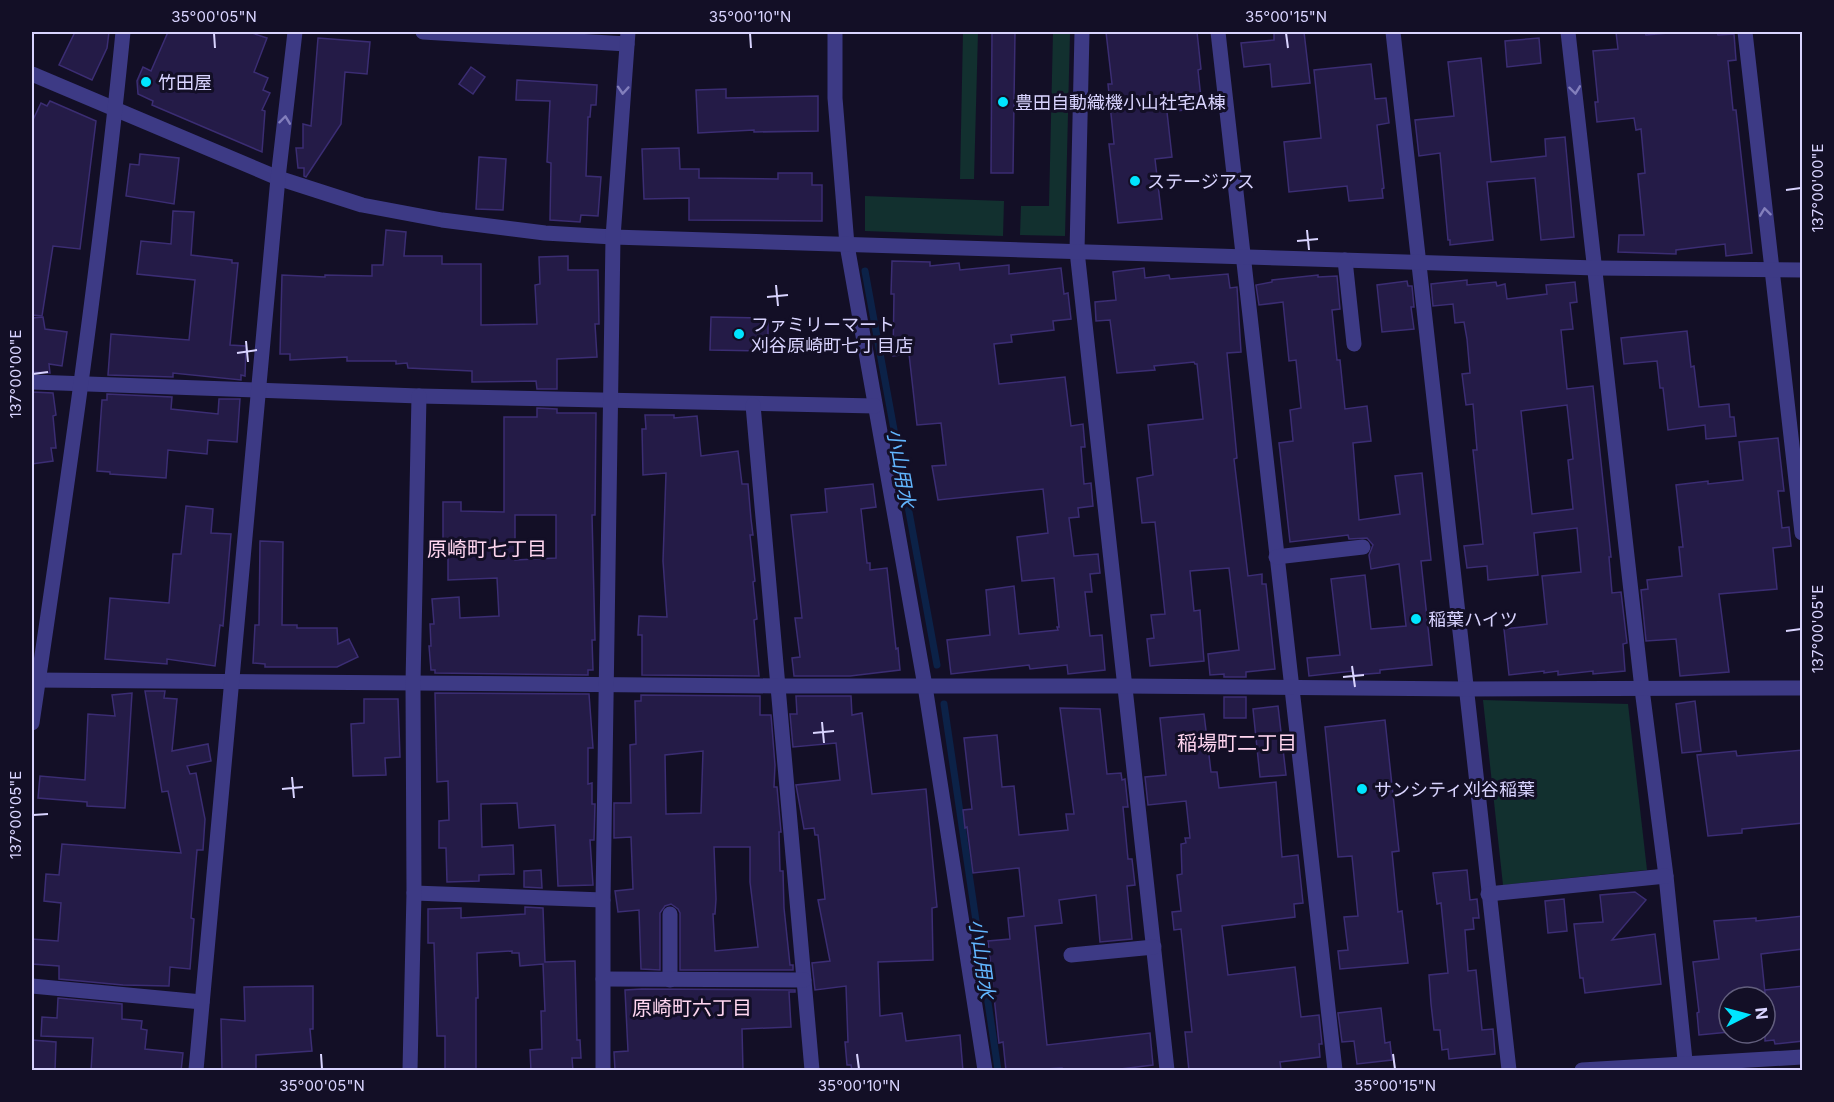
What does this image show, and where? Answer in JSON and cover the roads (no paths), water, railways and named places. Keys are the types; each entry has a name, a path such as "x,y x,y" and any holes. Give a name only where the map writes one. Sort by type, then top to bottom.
{"street":[{"path":"32,723 35,680 80,383 123,32"},
{"path":"196,1071 278,178 295,32"},
{"path":"423,32 627,38 613,237 603,900 603,1071"},
{"path":"835,32 835,98 847,245 925,686 985,1071"},
{"path":"1082,32 1077,251 1167,1071"},
{"path":"1218,32 1335,1071"},
{"path":"1393,32 1509,1071"},
{"path":"1568,32 1642,689 1666,876 1685,1068"},
{"path":"1745,32 1803,533"},
{"path":"32,74 278,178 362,205 442,220 545,233 847,245 1596,268 1803,270"},
{"path":"1345,260 1354,344"},
{"path":"32,382 419,396 875,406"},
{"path":"410,1071 414,893 413,683 419,396"},
{"path":"753,405 812,1071"},
{"path":"1276,557 1363,547"},
{"path":"35,680 778,686 1125,686 1292,689 1803,688"},
{"path":"1488,894 1666,876"},
{"path":"414,893 603,900"},
{"path":"670,914 670,980"},
{"path":"1071,956 1154,947"},
{"path":"603,979 804,980"},
{"path":"32,986 201,1002"},
{"path":"1582,1071 1685,1068 1803,1057"}],"waterway":[{"name":"小山用水","path":"865,271 937,665"},
{"name":"小山用水","path":"944,704 998,1070"}],"place":[{"name":"竹田屋","path":"146,82"},
{"name":"豊田自動織機小山社宅A棟","path":"1003,102"},
{"name":"ステージアス","path":"1135,181"},
{"name":"ファミリーマート 刈谷原崎町七丁目店","path":"739,334"},
{"name":"稲葉ハイツ","path":"1416,619"},
{"name":"サンシティ刈谷稲葉","path":"1362,789"}],"district":[{"name":"原崎町七丁目","path":"487,549"},
{"name":"稲場町二丁目","path":"1237,743"},
{"name":"原崎町六丁目","path":"692,1008"}]}
